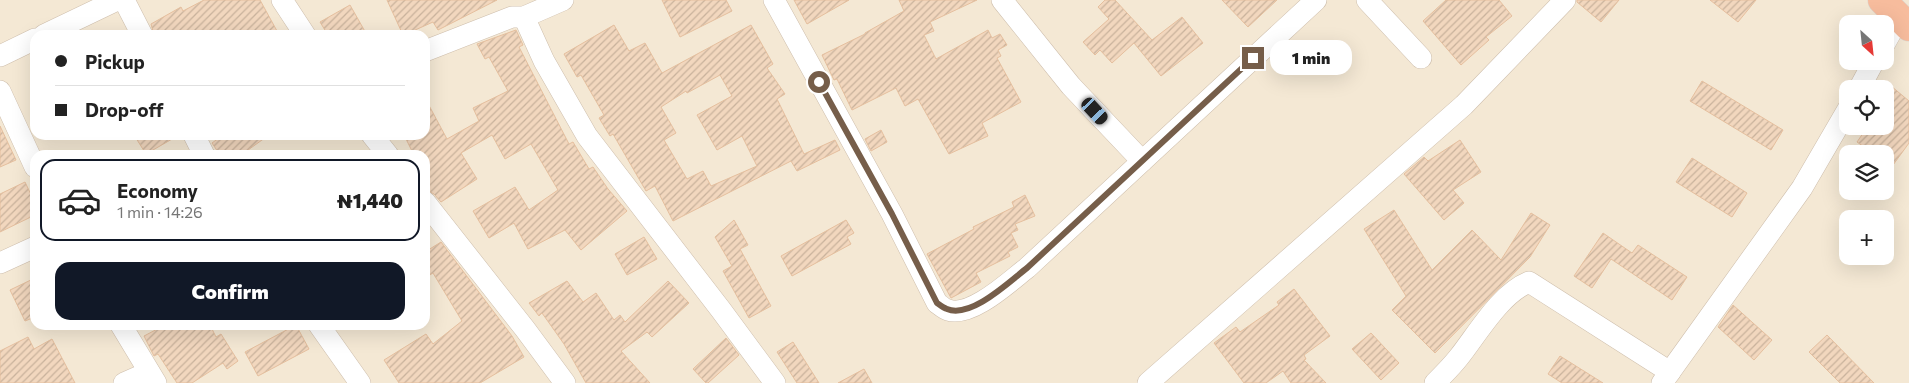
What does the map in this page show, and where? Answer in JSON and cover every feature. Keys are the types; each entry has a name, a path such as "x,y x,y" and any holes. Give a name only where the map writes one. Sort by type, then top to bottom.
{"street":[{"path":"54,30 117,0"},
{"path":"124,0 139,30"},
{"path":"282,0 302,30"},
{"path":"430,49 512,16 524,18 563,0"},
{"path":"774,0 892,214 937,303 948,310 972,307 987,299 1021,273 1316,0"},
{"path":"1002,0 1071,86 1142,161"},
{"path":"1367,0 1421,58"},
{"path":"1148,383 1464,105 1566,0"},
{"path":"524,18 531,28 544,61 587,136 722,310 775,383"},
{"path":"0,56 30,41"},
{"path":"0,91 30,155"},
{"path":"1435,383 1458,359 1505,298 1517,287 1529,282 1666,377 1802,188 1839,124"},
{"path":"376,140 384,150"},
{"path":"430,208 565,383"},
{"path":"0,263 30,249"},
{"path":"124,330 152,377 124,383"},
{"path":"323,330 360,383"}],"shaded area":[{"path":"0,0 1909,0 1909,383 0,383"}],"building":[{"path":"204,0 260,0 276,30 153,30 151,24 181,7 183,11"},
{"path":"387,0 497,0 438,30 433,22 415,30 401,30"},
{"path":"662,0 726,0 732,11 680,37"},
{"path":"794,0 849,0 807,24"},
{"path":"899,0 977,0 930,22 934,31 924,35 936,59 988,30 992,38 1000,34 1007,45 998,50 1001,56 997,58 1021,102 982,123 988,136 949,154 918,99 905,106 896,88 852,110 837,79 834,80 822,55 865,34 904,11"},
{"path":"1105,0 1115,0 1152,40 1182,17 1203,43 1161,76 1134,43 1112,63 1100,50 1095,55 1083,42 1109,19 1098,7"},
{"path":"1222,0 1277,0 1248,27"},
{"path":"1446,0 1499,0 1512,16 1486,37 1489,40 1461,65 1423,21"},
{"path":"1577,0 1619,0 1601,22"},
{"path":"1710,0 1756,0 1738,22"},
{"path":"350,5 364,30 325,30 320,22"},
{"path":"614,25 629,51 645,43 662,73 751,25 773,64 767,68 785,94 777,99 804,154 835,140 840,150 797,171 791,161 673,221 655,186 646,191 613,134 610,136 599,118 604,115 581,75 577,77 564,54","holes":["720,75 732,96 697,115 717,150 742,136 757,166 711,186 703,171 687,179 664,140 676,133 661,107 686,91 687,93"]},
{"path":"516,30 523,45 519,47 569,144 573,142 589,169 593,167 608,189 627,211 581,250 565,230 528,249 514,223 489,238 473,211 515,187 529,210 558,190 531,144 505,159 492,135 461,153 477,179 441,202 430,192 430,150 412,150 406,140 430,140 430,107 447,139 479,121 473,108 508,91 489,57 485,59 477,44"},
{"path":"1702,81 1783,130 1771,150 1690,101"},
{"path":"1894,88 1909,101 1909,143 1894,164 1894,145 1861,145 1857,142 1862,135 1894,135"},
{"path":"0,126 16,160 0,167"},
{"path":"881,130 887,142 871,151 865,139"},
{"path":"137,140 170,140 153,150 143,150"},
{"path":"216,140 262,140 248,150 217,150 212,143"},
{"path":"1460,140 1481,172 1453,190 1464,203 1444,220 1404,174 1424,157 1428,161"},
{"path":"1692,158 1747,193 1732,217 1676,182"},
{"path":"25,182 30,192 30,217 0,232 0,194"},
{"path":"1025,195 1035,216 1015,224 1018,230 1011,233 1018,247 1008,252 1010,256 976,273 981,282 951,298 927,254 974,229 973,227 1014,207 1012,202"},
{"path":"1394,210 1432,270 1472,230 1501,260 1531,213 1550,225 1530,257 1435,353 1392,310 1406,296 1364,229"},
{"path":"734,220 748,245 740,249 771,306 749,318 723,271 732,266 715,237"},
{"path":"846,220 854,233 847,237 851,244 792,276 781,256"},
{"path":"1603,233 1632,253 1638,245 1687,277 1672,300 1611,259 1592,288 1574,276"},
{"path":"644,237 657,259 627,275 615,254"},
{"path":"441,242 512,336 524,357 480,383 399,383 384,360 426,334 433,344 462,321 433,273 430,275 430,249"},
{"path":"30,280 30,319 25,321 10,290"},
{"path":"567,281 583,302 596,293 614,320 620,315 625,322 668,281 689,303 652,337 647,332 621,351 650,383 586,383 564,344 542,313 539,316 529,303"},
{"path":"1294,289 1330,336 1304,355 1306,359 1304,360 1326,383 1291,383 1283,371 1266,383 1244,383 1214,343 1236,327 1240,332 1279,305 1277,302"},
{"path":"1733,305 1772,340 1754,360 1718,327"},
{"path":"155,330 212,330 216,337 221,334 238,361 227,369 223,363 192,383 177,383 158,354 154,356 144,336"},
{"path":"287,330 299,330 309,349 258,376 245,352"},
{"path":"1371,333 1399,363 1381,380 1352,349"},
{"path":"1827,335 1874,383 1840,383 1809,352"},
{"path":"28,337 34,349 52,339 75,383 0,383 0,351"},
{"path":"726,338 739,355 706,383 693,369"},
{"path":"793,342 819,383 797,383 777,352"},
{"path":"1560,356 1603,383 1562,383 1548,374"},
{"path":"864,369 872,383 838,383"}],"route":[{"path":"819,82 892,214 937,303 948,310 958,310 972,307 987,299 1027,268 1253,58"}]}
